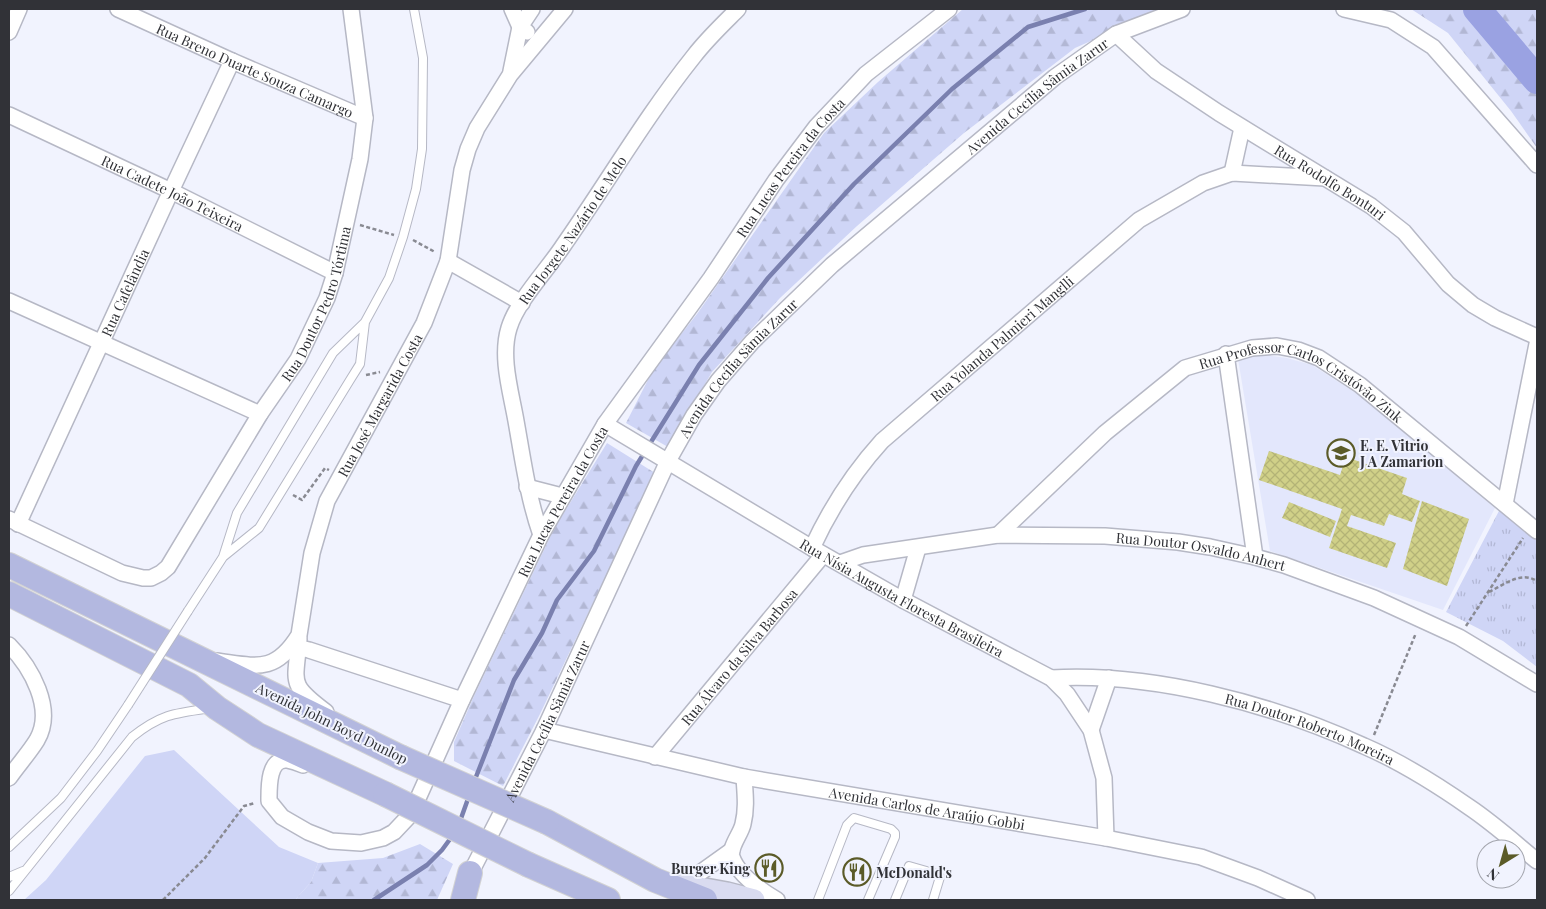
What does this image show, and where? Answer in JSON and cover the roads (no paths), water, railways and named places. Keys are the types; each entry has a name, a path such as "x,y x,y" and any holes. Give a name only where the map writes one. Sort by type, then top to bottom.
{"main road":[{"name":"Avenida John Boyd Dunlop","path":"9,565 400,757 547,822 655,880 704,900"},
{"path":"9,594 189,685 217,708 258,735 385,794 529,865 608,900"},
{"path":"463,900 470,873"},
{"path":"558,878 565,900"},
{"name":"Avenida John Boyd Dunlop","path":"655,880 754,900"}],"street":[{"path":"9,32 20,9"},
{"name":"Rua Breno Duarte Souza Camargo","path":"118,9 364,118"},
{"name":"Rua Doutor Pedro Tórtima","path":"14,521 122,573 151,578 168,567 260,414 298,359 327,298 335,273 360,159 364,118 351,9"},
{"path":"512,9 520,27 538,40"},
{"name":"Rua José Margarida Costa","path":"510,75 520,27 532,9"},
{"name":"Rua José Margarida Costa","path":"359,737 304,695 296,684 296,643 312,553 327,501 424,322 448,261 461,178 468,148 477,128 510,75 565,9"},
{"name":"Rua Jorgete Nazário de Melo","path":"541,535 533,513 527,487 506,362 509,326 522,304 663,98 695,55 738,9"},
{"name":"Rua Lucas Pereira da Costa","path":"353,779 286,760 280,761 273,768 269,779 269,801 282,817 308,832 331,841 360,843 383,838 394,832 411,814 462,700 541,535 605,424 711,278 776,180 816,127 866,74 949,9"},
{"name":"Avenida Cecília Sâmia Zarur","path":"457,900 544,730 662,458 718,380 752,342 832,265 1056,77 1116,34 1182,9"},
{"path":"1344,9 1391,20 1433,47 1537,164"},
{"name":"Rua Rodolfo Bonturi","path":"1116,34 1156,71 1242,128 1371,206 1404,232 1448,284 1473,305 1502,322 1537,337"},
{"name":"Rua Cafelândia","path":"14,521 102,344 232,61"},
{"name":"Rua Cadete João Teixeira","path":"9,115 171,191 335,273"},
{"path":"1232,173 1242,128"},
{"name":"Rua Yolanda Palmieri Manglli","path":"817,551 821,528 848,483 882,441 1139,220 1203,183 1232,173 1325,178"},
{"path":"448,261 522,304"},
{"path":"9,301 260,414"},
{"path":"1505,504 1537,344"},
{"name":"Rua Professor Carlos Cristóvão Zink","path":"998,535 1052,481 1105,433 1185,368 1226,354 1252,348 1277,346 1298,350 1319,358 1360,385 1534,529"},
{"path":"1226,354 1255,557"},
{"name":"Rua Nísia Augusta Floresta Brasileira","path":"605,424 817,551 903,600 1051,678 1067,694 1090,730 1104,778 1106,838"},
{"path":"527,487 562,496"},
{"name":"Rua Doutor Osvaldo Anhert","path":"840,563 863,555 998,535 1105,536 1186,544 1255,557 1328,581 1421,619 1459,637 1537,684"},
{"path":"903,600 918,548"},
{"name":"Rua Álvaro da Silva Barbosa","path":"656,757 817,551"},
{"path":"200,659 257,666 270,664 278,660 296,643 462,700"},
{"path":"9,645 28,668 39,691 42,725 37,739 9,778"},
{"name":"Rua Doutor Roberto Moreira","path":"1051,678 1083,676 1109,678 1190,690 1258,707 1316,726 1402,765 1471,808 1537,862"},
{"path":"1090,730 1109,678"},
{"name":"Avenida Carlos de Araújo Gobbi","path":"544,730 744,777 1106,838 1201,857 1258,878 1307,900"},
{"path":"744,777 746,804 743,825 732,850 732,857 742,873 760,890 777,900"},
{"path":"683,885 732,850"}],"lane":[{"path":"9,847 61,798 97,751 128,705 223,557 236,513 333,353 365,322 389,278 416,189 422,148 423,58 414,9"},
{"path":"223,557 259,528 360,364 365,322"},
{"path":"9,891 132,737 158,719 176,713 217,708"},
{"path":"818,900 847,825 854,818 891,829 895,833 868,900"},
{"path":"895,900 909,866 937,874 940,877 933,900"},
{"path":"9,877 25,871"}],"waterway":[{"path":"474,782 514,680 542,633 557,600 594,551 636,466 699,365 768,278 854,184 952,89 1028,27 1085,9"},
{"path":"1477,9 1537,80"},
{"path":"459,824 469,796"},
{"path":"374,900 427,865 442,850 453,835"}],"place":[{"name":"E. E. Vitrio J A Zamarion","path":"1341,453"},
{"name":"Burger King","path":"769,868"},
{"name":"McDonald's","path":"857,872"}]}
